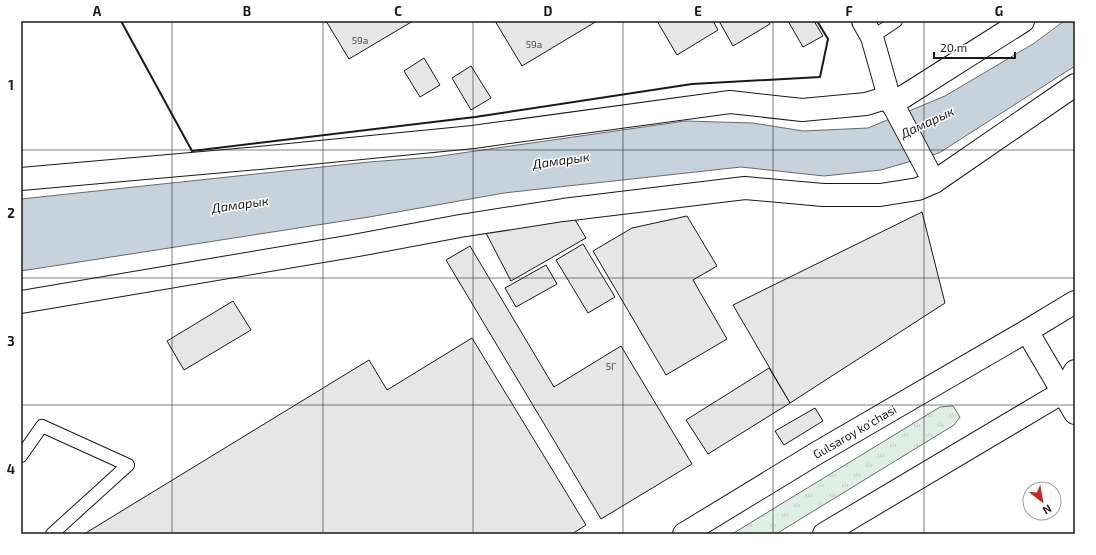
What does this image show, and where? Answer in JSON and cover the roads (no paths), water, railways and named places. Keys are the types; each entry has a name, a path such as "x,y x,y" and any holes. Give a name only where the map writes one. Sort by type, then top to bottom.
{"street":[{"path":"21,179 260,158 473,137 730,102 802,110 891,101 1023,21"},
{"path":"867,29 891,101 934,182"},
{"path":"28,301 353,246 460,226 564,210 745,188 824,195 880,195 918,189 934,182 1075,85"},
{"name":"Gulsaroy ko'chasi","path":"684,534 817,453 1075,302"},
{"path":"1027,331 1075,413"},
{"path":"824,534 1063,392 1075,371"}],"lane":[{"path":"867,29 896,21"},
{"path":"21,456 42,426 128,465 52,534"}],"water":[{"name":"Дамарык","path":"1064,21 1075,21 1075,66 939,153 881,170 824,176 741,167 504,193 369,217 21,271 21,199 369,162 434,157 685,121 753,123 803,131 868,128 945,96 1033,44"}]}
